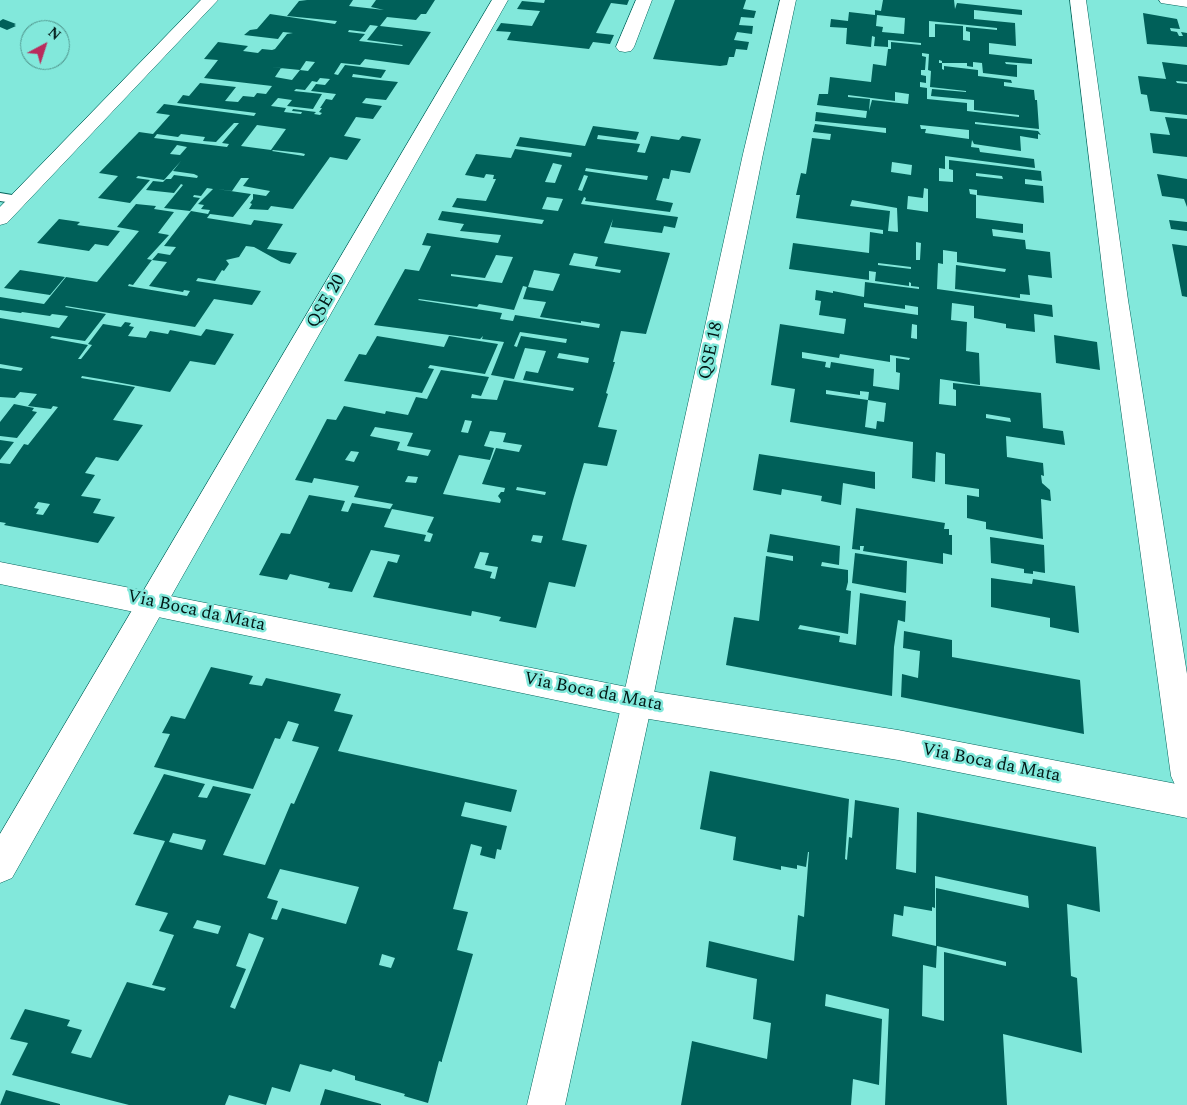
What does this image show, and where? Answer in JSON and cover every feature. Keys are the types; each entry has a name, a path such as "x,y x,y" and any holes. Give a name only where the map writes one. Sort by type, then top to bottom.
{"street":[{"path":"0,219 210,0"},
{"name":"QSE 20","path":"0,866 500,0"},
{"path":"625,47 644,0"},
{"name":"QSE 18","path":"546,1105 637,703 753,154 788,0"},
{"path":"1078,0 1117,300 1187,776"},
{"path":"1167,0 1187,2"},
{"name":"Via Boca da Mata","path":"0,573 637,703 898,745 1187,802"}],"lane":[{"path":"0,197 19,200"}],"building":[{"path":"353,0 349,6 384,10 371,7 376,0 435,0 426,14 421,14 416,20 387,17 380,26 431,32 409,65 365,59 360,65 341,63 334,74 338,75 345,65 386,70 381,78 353,74 352,77 398,82 386,100 366,98 362,103 382,106 373,119 356,117 344,136 361,139 347,160 330,157 293,209 271,206 268,210 249,209 252,204 250,203 253,199 253,194 266,196 270,191 243,186 249,178 241,178 232,191 217,189 251,194 233,217 210,214 207,218 251,225 254,220 283,224 267,249 297,253 290,264 281,262 254,247 246,246 239,257 226,260 229,264 224,271 222,270 215,281 198,278 196,281 261,291 252,305 214,299 195,327 65,307 106,314 85,341 52,336 50,338 88,345 78,359 81,359 92,345 88,344 103,324 121,327 125,322 131,323 129,326 134,327 128,336 146,338 150,331 168,334 170,330 201,336 206,329 234,334 215,365 190,361 170,392 82,376 81,378 135,387 113,420 143,425 118,461 96,457 85,473 95,475 81,496 101,499 93,513 115,517 98,543 4,525 6,523 0,522 0,463 10,464 24,444 28,445 58,407 53,406 51,409 28,406 37,394 20,392 15,398 0,397 0,368 21,371 23,368 0,364 0,318 59,328 68,316 52,314 50,316 0,310 0,297 44,304 66,277 97,282 139,231 117,227 136,204 156,206 154,209 174,212 158,233 169,235 147,259 152,260 158,253 170,255 176,247 164,246 191,211 208,214 210,210 201,209 204,205 198,204 213,189 207,188 201,196 194,195 193,197 200,198 190,211 164,208 183,185 181,184 174,193 146,190 153,181 163,182 166,179 171,179 174,175 197,178 198,176 194,174 173,171 181,161 164,180 138,176 136,178 150,180 130,203 98,198 118,176 99,173 139,132 153,134 170,115 156,113 164,104 254,116 256,113 177,103 183,95 189,96 200,83 236,87 225,101 238,102 243,96 254,97 257,93 266,94 272,86 204,78 218,60 204,59 218,42 248,46 243,51 258,53 262,49 275,49 287,34 293,33 283,32 278,39 244,35 250,30 257,29 270,14 335,24 337,21 287,16 299,1","holes":["370,25 378,26 367,40 403,45 359,41 365,34 348,32 349,30 365,32","306,61 315,62 308,71 300,70","281,68 300,70 292,80 275,77","320,78 330,79 325,85 316,84 311,91 336,94 332,100 326,99 320,108 322,108 319,112 322,113 320,115 314,114 316,112 293,109 292,111 302,112 301,114 284,112 286,108 271,106 278,98 292,100 287,106 313,109 322,94 294,91 296,89 305,90 312,81 317,82","234,123 239,123 222,143 229,144 227,147 154,138 157,134 178,137 181,134 205,137 203,141 216,142","257,125 286,129 271,150 241,146","177,145 187,147 180,155 170,154","273,150 305,154 304,156 272,151","152,260 167,262 149,286 183,292 184,290 190,291 187,296 128,286 129,284 133,285","38,502 50,504 43,515 36,514 39,509 34,508"]},
{"path":"545,0 629,0 627,5 611,3 596,33 614,35 610,44 593,42 589,49 507,40 511,32 496,31 501,23 532,26 540,11 517,9 522,1 544,3"},
{"path":"675,0 746,0 743,9 756,11 754,18 741,17 739,25 753,26 752,34 737,32 734,40 749,42 747,50 736,49 734,57 729,57 727,65 720,66 653,59"},
{"path":"883,0 954,0 955,9 957,3 1022,10 1022,15 974,10 974,19 1015,23 1016,46 989,43 989,54 1032,59 1032,64 1005,62 1006,64 1017,65 1017,77 983,73 982,63 973,62 973,67 967,66 967,63 942,63 942,69 944,70 944,66 978,70 978,76 1011,80 1012,83 1004,82 1004,86 1034,90 1035,100 1037,100 1039,129 975,122 975,124 1038,131 1041,135 1038,134 1038,139 1020,136 1021,151 974,144 972,140 971,147 979,148 980,152 1034,159 1035,168 945,156 945,169 939,168 939,181 953,182 953,170 949,169 949,160 1041,171 1042,181 1025,179 1025,184 1043,186 1044,203 977,195 977,190 969,189 970,194 976,195 976,218 1023,224 1023,233 992,229 993,236 1025,240 1026,249 1050,252 1052,278 1028,275 1030,295 1020,294 1020,298 955,289 956,265 1005,272 1006,269 957,262 957,252 943,250 943,264 938,263 937,289 1052,305 1053,317 1034,314 1035,332 1006,328 1006,324 974,318 974,306 952,303 951,320 967,322 966,351 979,353 980,385 940,379 939,404 956,406 956,390 953,389 953,383 1041,393 1043,428 1063,431 1065,445 1006,436 1007,457 1043,463 1044,476 1041,475 1042,483 1050,490 1051,501 1041,499 1043,539 986,529 986,522 967,518 967,495 979,497 979,489 945,484 945,454 936,452 935,482 912,478 913,442 790,422 795,389 771,385 780,324 844,334 846,319 819,315 821,301 815,300 816,290 864,297 865,282 919,289 919,287 911,286 909,282 909,286 875,281 876,272 869,271 869,280 789,269 793,243 869,253 870,232 883,234 883,230 796,218 800,195 796,195 801,173 806,174 812,138 830,140 831,134 813,132 815,124 886,133 886,128 815,121 816,112 866,118 867,111 817,105 819,94 828,94 830,77 871,82 873,64 886,66 888,49 891,49 891,42 921,45 921,43 888,40 888,47 874,46 875,37 872,36 871,47 846,44 847,28 830,27 831,19 848,21 849,12 875,15 875,10 881,11","holes":["877,15 905,18 904,34 882,32 883,27 876,26","929,21 997,28 997,30 966,27 966,31 970,32 970,41 963,40 963,26 935,24 935,37 929,37","922,53 929,54 930,87 966,91 932,89 931,96 974,100 974,110 1019,115 1019,117 967,111 967,103 927,99 927,88 920,87 920,82 926,83 926,76 921,75 921,70 925,70 926,57 922,56","895,92 909,94 908,104 872,100 869,111 870,99 848,97 848,95 895,101","920,125 969,130 969,139 925,133 926,129 921,129","892,162 912,165 911,175 891,172","976,173 1002,176 1003,179 976,176","924,188 928,189 928,212 907,209 908,196 923,198","852,200 897,208 898,232 888,231 890,211 850,206","916,242 921,243 920,260 916,260","878,263 911,267 911,269 878,265","864,303 905,309 905,305 918,307 918,315 864,307","912,324 917,325 917,339 911,338","802,352 839,358 840,354 890,362 890,355 910,358 909,360 896,358 896,372 900,373 899,390 873,386 874,369 831,362 830,368 825,367 826,362 802,358","826,390 860,395 860,391 869,392 868,400 826,394","868,400 886,403 884,422 877,421 876,429 865,427","986,414 1010,418 1011,422 986,418"]},
{"path":"1143,13 1177,19 1180,29 1170,28 1171,31 1177,32 1179,36 1183,36 1181,32 1187,33 1187,47 1147,44"},
{"path":"3,19 16,24 14,25 16,26 7,30 0,27 0,21"},
{"path":"1162,62 1187,65 1187,82 1176,81 1177,83 1187,84 1187,115 1150,111 1147,95 1141,94 1138,76 1166,79"},
{"path":"1165,117 1187,119 1187,157 1153,153 1150,133 1170,135"},
{"path":"593,126 639,132 636,140 598,135 597,139 640,144 637,152 645,153 651,136 679,140 682,136 701,139 690,173 671,170 669,179 663,178 656,200 673,203 670,212 585,201 586,198 584,197 581,204 678,217 675,228 664,226 662,233 611,227 613,219 604,243 670,253 646,334 621,331 606,393 608,394 598,427 617,430 607,466 584,463 562,540 587,545 575,587 549,582 536,628 499,621 501,617 472,611 471,616 373,597 388,561 397,563 400,555 371,550 352,592 328,588 330,583 290,574 287,580 259,575 281,533 290,534 309,495 345,501 341,511 348,512 352,503 390,509 393,504 354,497 359,486 314,478 312,483 295,480 327,419 336,420 344,406 385,414 386,411 408,415 416,397 427,399 441,370 489,377 481,396 472,394 471,398 497,400 504,380 573,391 574,388 523,380 526,371 538,373 546,351 525,348 514,379 491,375 504,342 482,339 483,336 480,339 374,325 405,269 419,271 431,246 422,245 427,233 498,243 501,235 460,231 464,224 438,220 442,211 542,224 544,220 452,207 457,198 486,201 496,179 493,179 494,175 486,174 484,178 465,175 476,154 511,158 515,149 571,157 572,153 516,146 520,137 585,146","holes":["553,163 562,165 555,183 545,182","586,168 648,176 647,180 585,171","584,175 588,176 582,191 578,190","547,197 563,199 558,211 542,209","574,253 598,257 595,266 621,270 620,273 569,265","496,255 513,257 502,283 451,276 451,274 485,278","534,270 560,274 553,291 528,287","523,286 527,287 523,299 546,302 540,317 600,324 599,328 515,315 513,321 500,319 502,313 418,300 477,307 479,304 514,310","520,332 567,339 566,343 521,336 517,347 514,346","559,353 589,358 588,363 557,358","465,420 472,421 468,433 461,432","375,427 413,433 407,446 431,450 428,456 397,450 400,442 370,436","490,431 506,433 503,442 522,445 519,452 496,448 482,484 505,488 504,492 501,492 498,496 501,500 500,503 443,494 459,455 490,460 494,448 484,446","351,451 359,452 354,462 345,460","408,476 418,477 416,483 405,482","517,487 546,492 545,495 516,490","392,509 434,517 427,532 433,534 430,542 424,541 426,535 384,527","533,535 543,536 541,543 531,541","480,552 489,553 485,565 498,567 495,579 490,578 492,572 474,568"]},
{"path":"1157,174 1187,179 1187,207 1184,199 1162,196"},
{"path":"59,219 80,222 77,225 120,231 108,246 95,244 89,251 37,243"},
{"path":"1169,220 1187,222 1187,231 1171,229"},
{"path":"1172,244 1187,246 1187,297 1182,296"},
{"path":"20,270 65,277 50,295 4,288"},
{"path":"1054,335 1097,342 1100,370 1056,363"},
{"path":"377,336 444,347 449,336 498,344 485,374 430,365 428,368 434,369 422,393 344,381 359,354 366,355"},
{"path":"14,404 34,408 32,411 37,412 17,438 0,436 0,422"},
{"path":"0,440 14,442 0,460"},
{"path":"759,454 875,472 875,489 843,483 841,505 821,501 822,496 782,489 781,495 753,490"},
{"path":"856,508 945,523 944,529 949,529 949,535 952,535 952,555 943,553 943,564 863,551 864,546 860,546 860,550 852,549"},
{"path":"770,534 840,546 839,565 822,562 821,566 848,570 846,590 851,591 848,634 800,625 798,629 840,636 839,642 856,645 860,593 906,601 905,622 898,620 894,647 892,696 726,665 734,617 759,621 766,556 793,561 793,556 767,552"},
{"path":"990,537 1044,545 1045,573 1033,571 1033,574 1024,573 1024,569 991,563"},
{"path":"855,553 907,561 906,593 852,583"},
{"path":"991,578 1032,584 1033,579 1075,586 1079,633 1050,627 1050,618 991,607"},
{"path":"904,631 952,640 952,657 1080,680 1084,734 901,697 902,674 918,678 920,651 903,648"},
{"path":"211,667 253,676 249,684 262,686 266,678 341,694 334,711 353,715 338,751 517,790 511,812 465,802 461,816 507,826 501,850 497,849 495,859 480,855 482,847 471,844 453,909 468,912 457,950 473,954 442,1062 439,1061 428,1103 404,1096 405,1094 355,1080 355,1076 333,1069 331,1072 300,1064 290,1092 272,1087 266,1105 229,1095 225,1105 129,1105 12,1075 28,1043 10,1039 25,1009 70,1020 67,1026 82,1030 71,1053 91,1058 127,982 164,991 166,988 152,985 174,935 159,931 168,913 135,905 165,841 133,834 164,774 205,784 198,797 207,798 213,786 251,794 223,855 265,865 291,803 294,804 319,747 292,741 299,724 288,721 280,739 275,738 253,789 154,767 170,734 162,733 171,716 185,719","holes":["173,833 206,840 202,850 169,842","280,869 359,887 346,924 282,908 277,920 271,919 278,901 267,898","197,920 221,926 218,934 193,928","249,933 264,938 235,1009 230,1007 246,969 236,966","382,954 395,958 391,968 379,965"]},
{"path":"710,771 849,799 845,859 847,860 849,837 852,838 855,800 899,808 896,869 916,873 917,812 1096,847 1100,912 1067,904 1071,976 1077,978 1082,1053 1003,1034 1007,1105 885,1105 889,1009 826,994 825,1006 882,1019 879,1085 853,1079 851,1105 681,1105 692,1041 767,1059 771,1023 753,1019 757,979 706,967 709,941 794,961 798,915 804,917 809,852 806,867 797,865 797,869 781,866 781,870 733,860 736,837 700,829","holes":["935,876 1028,896 1029,908 936,888 936,946 892,936 894,914 903,916 904,906 932,911 932,907 935,908","937,946 1006,962 1006,966 944,952 944,1021 922,1016 923,965 936,968"]},
{"path":"325,1089 381,1104 381,1105 320,1105"},
{"path":"6,1090 60,1104 60,1105 0,1105"}]}
